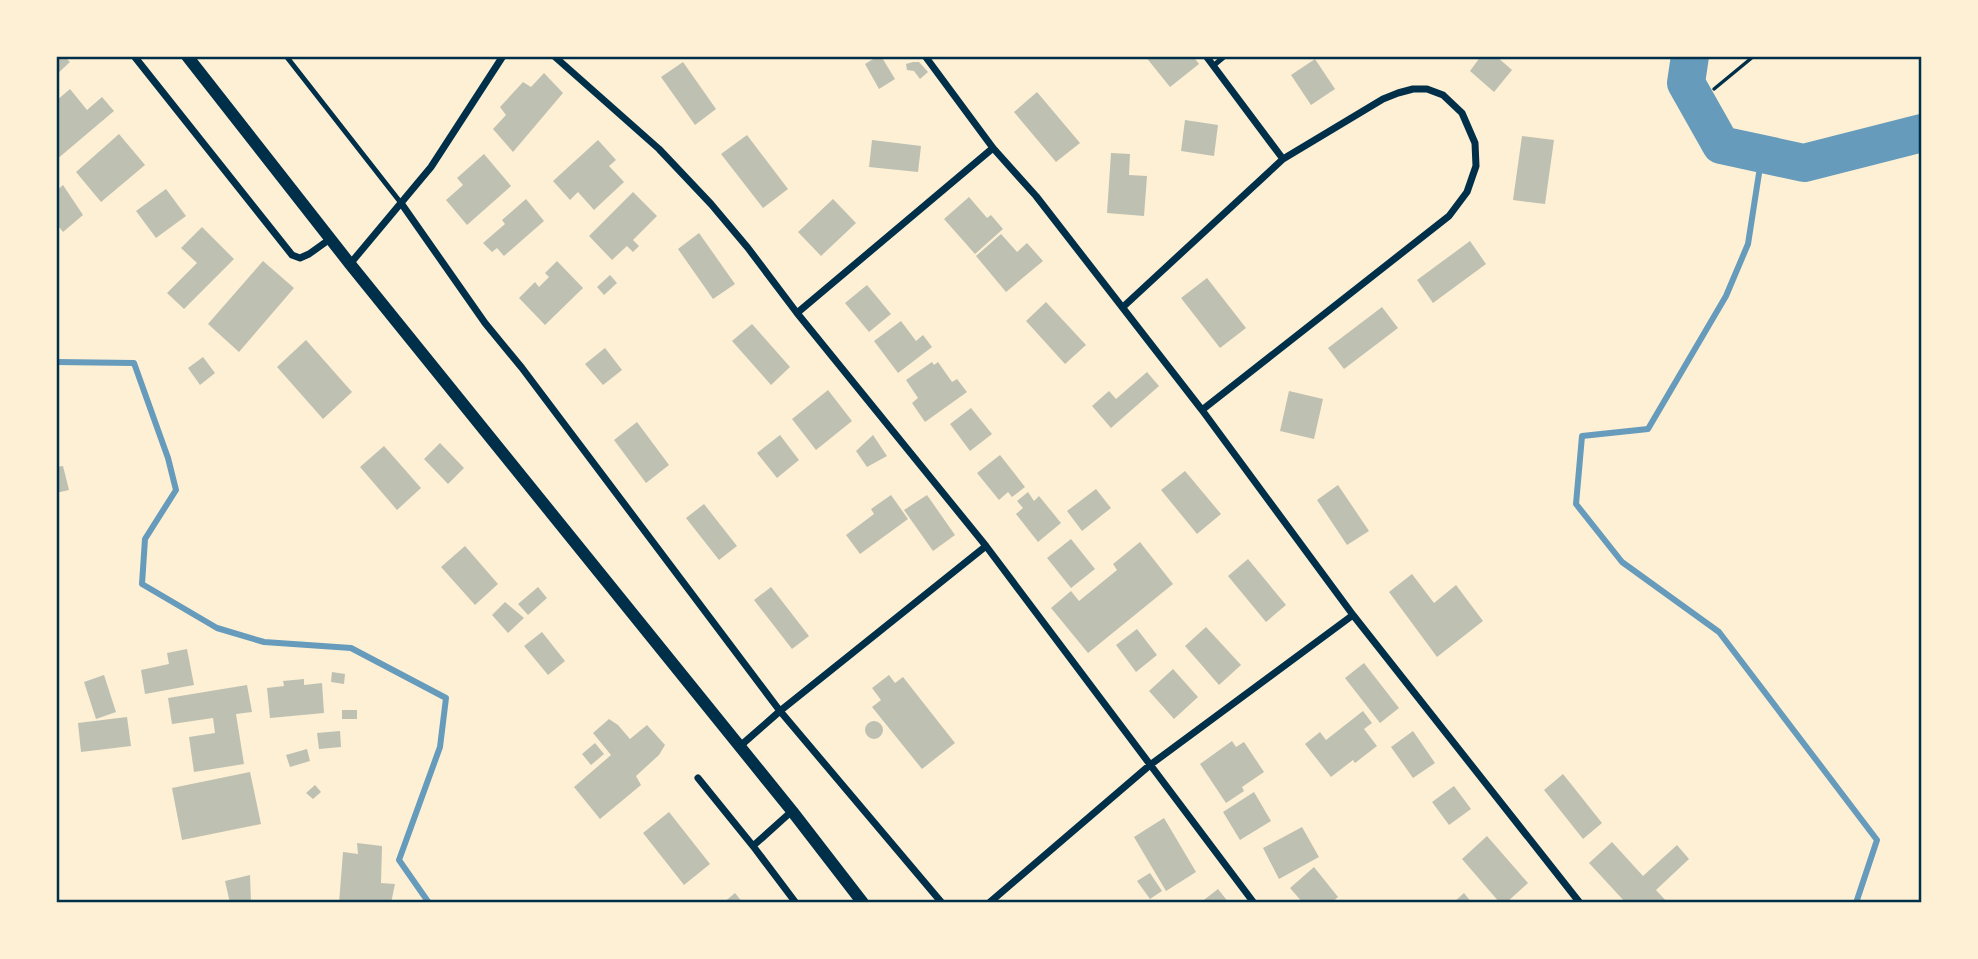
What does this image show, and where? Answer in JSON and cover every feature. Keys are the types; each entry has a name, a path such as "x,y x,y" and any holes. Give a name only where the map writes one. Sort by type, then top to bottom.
{"street":[{"path":"134,56 292,254 300,258 330,239"},
{"path":"187,56 330,239 792,811 863,903"},
{"path":"350,264 431,167 503,56"},
{"path":"554,56 659,149 741,239 797,313 986,546 1254,903"},
{"path":"925,56 993,148 1036,196 1123,307 1353,614 1580,903"},
{"path":"1206,56 1283,159"},
{"path":"1123,307 1283,159 1383,99 1413,89 1427,89 1443,95 1462,113 1475,143 1476,166 1467,191 1449,216 1202,410"},
{"path":"797,313 993,148"},
{"path":"401,204 485,323 780,711 942,903"},
{"path":"739,747 986,546"},
{"path":"989,903 1150,765 1353,614"},
{"path":"698,779 796,903"},
{"path":"753,846 792,811"}],"lane":[{"path":"286,56 401,204"},
{"path":"1213,66 1225,56"}],"path":[{"path":"1714,89 1754,56"}],"building":[{"path":"56,56 64,56 70,62 56,75"},
{"path":"881,56 895,79 879,89 865,64"},
{"path":"1145,56 1193,56 1199,64 1170,87"},
{"path":"1481,56 1496,56 1512,70 1494,92 1470,71"},
{"path":"1315,59 1335,89 1311,105 1291,75"},
{"path":"683,62 716,109 695,125 661,77"},
{"path":"919,62 928,72 920,79 914,71 907,70 906,64"},
{"path":"544,73 563,93 513,152 493,129 506,115 500,107 523,82 531,87"},
{"path":"70,89 87,110 102,97 114,111 56,160 56,101"},
{"path":"1037,92 1080,143 1056,162 1014,112"},
{"path":"1185,120 1218,125 1214,156 1181,151"},
{"path":"119,134 145,165 101,202 76,172"},
{"path":"747,135 788,189 763,208 721,154"},
{"path":"1522,136 1554,140 1545,204 1513,200"},
{"path":"598,140 616,160 609,166 624,182 594,210 578,192 570,200 553,181"},
{"path":"872,140 921,146 918,172 869,167"},
{"path":"1111,153 1130,154 1129,175 1147,176 1144,216 1107,213"},
{"path":"484,154 511,186 467,225 446,200 463,185 457,178"},
{"path":"63,185 83,215 63,232 56,223 56,191"},
{"path":"166,189 186,216 156,238 136,211"},
{"path":"633,192 657,216 633,240 639,246 633,252 627,246 612,260 589,236"},
{"path":"969,197 987,218 991,215 1003,229 975,254 944,219"},
{"path":"526,199 544,221 504,256 497,248 492,252 483,243 505,224 502,220"},
{"path":"833,199 856,223 821,256 798,232"},
{"path":"202,227 234,259 184,309 167,293 197,263 181,248"},
{"path":"699,233 735,284 713,299 678,249"},
{"path":"1001,234 1017,252 1027,243 1043,261 1006,292 976,256"},
{"path":"1470,241 1486,264 1433,303 1417,280"},
{"path":"263,261 294,288 239,352 208,324"},
{"path":"557,261 583,288 545,325 519,298 535,282 539,287 549,277 545,273"},
{"path":"610,275 617,283 604,295 597,287"},
{"path":"1207,278 1246,328 1220,348 1181,298"},
{"path":"867,285 891,314 869,332 845,303"},
{"path":"1046,302 1086,345 1065,364 1026,321"},
{"path":"1382,307 1398,328 1344,369 1328,348"},
{"path":"901,321 916,341 923,335 932,347 898,373 874,341"},
{"path":"752,324 790,367 771,385 732,341"},
{"path":"306,340 352,392 323,419 277,367"},
{"path":"605,348 622,370 603,385 585,364"},
{"path":"203,357 215,373 200,385 188,368"},
{"path":"932,362 934,365 938,362 952,382 957,379 967,392 925,422 912,403 918,398 906,380"},
{"path":"1147,372 1159,386 1111,428 1092,406 1109,391 1116,399"},
{"path":"828,390 852,421 816,450 792,419"},
{"path":"1289,391 1323,399 1314,439 1280,431"},
{"path":"971,408 992,434 970,451 950,424"},
{"path":"637,422 669,465 646,483 614,440"},
{"path":"780,435 799,460 777,478 757,453"},
{"path":"873,435 887,456 867,467 856,451"},
{"path":"440,443 464,468 448,484 424,459"},
{"path":"384,446 421,488 397,510 360,467"},
{"path":"1000,455 1025,487 1012,497 1008,492 999,500 977,473"},
{"path":"63,466 69,490 56,493 56,467"},
{"path":"1185,471 1221,514 1197,534 1161,490"},
{"path":"1338,485 1369,531 1347,545 1317,500"},
{"path":"1096,489 1111,508 1082,531 1067,511"},
{"path":"1028,492 1034,501 1039,496 1061,523 1038,542 1016,514 1023,508 1017,501"},
{"path":"891,495 908,519 860,554 846,535 874,514 871,509"},
{"path":"927,495 955,535 933,551 904,510"},
{"path":"704,504 737,546 719,560 686,518"},
{"path":"1071,539 1095,569 1071,588 1047,558"},
{"path":"1140,542 1173,584 1088,653 1051,608 1071,591 1079,601 1117,570 1113,564"},
{"path":"465,546 498,584 475,605 441,567"},
{"path":"1248,559 1286,605 1266,622 1228,576"},
{"path":"1412,574 1434,603 1456,585 1483,621 1437,657 1389,592"},
{"path":"538,587 547,598 528,615 518,604"},
{"path":"771,587 809,636 792,649 754,600"},
{"path":"505,602 524,618 508,633 492,615"},
{"path":"1206,627 1241,665 1219,685 1185,646"},
{"path":"1137,629 1157,655 1136,672 1116,645"},
{"path":"542,632 565,661 548,675 524,646"},
{"path":"187,649 194,685 145,694 141,670 169,664 167,653"},
{"path":"1364,663 1399,708 1380,723 1345,678"},
{"path":"1173,669 1198,697 1174,719 1149,691"},
{"path":"332,672 345,674 344,684 331,682"},
{"path":"104,675 116,712 96,719 84,682"},
{"path":"889,675 895,683 903,677 955,743 922,769 872,707 881,700 872,688"},
{"path":"304,679 304,685 322,683 324,713 270,718 267,688 284,686 283,681"},
{"path":"247,685 252,712 236,714 244,764 194,772 189,737 215,733 213,718 172,724 168,698"},
{"path":"342,710 357,710 357,719 342,719"},
{"path":"1363,711 1372,723 1364,729 1377,746 1331,777 1305,744 1320,732 1326,740"},
{"path":"127,717 131,746 81,752 78,723"},
{"path":"609,719 630,739 647,725 665,745 659,755 636,776 641,785 600,819 574,787 611,755 593,733"},
{"path":"874,721 880,724 883,730 880,736 874,739 868,736 865,730 868,724"},
{"path":"340,731 341,747 319,749 317,733"},
{"path":"1413,731 1435,763 1413,778 1391,747"},
{"path":"1232,741 1236,747 1244,742 1264,772 1242,787 1244,791 1226,803 1200,764"},
{"path":"595,743 604,754 591,765 582,754"},
{"path":"307,749 310,761 290,767 286,755"},
{"path":"250,772 261,824 182,840 172,788"},
{"path":"1563,774 1602,823 1583,839 1544,790"},
{"path":"315,785 321,792 313,799 306,793"},
{"path":"1454,786 1471,809 1449,825 1432,802"},
{"path":"1254,792 1271,821 1240,840 1223,812"},
{"path":"669,812 710,864 684,885 643,833"},
{"path":"1164,818 1196,872 1166,891 1134,837"},
{"path":"1302,827 1319,857 1279,879 1263,848"},
{"path":"1487,836 1528,883 1506,903 1500,903 1462,859"},
{"path":"1612,842 1643,876 1677,845 1689,859 1656,890 1668,903 1626,903 1589,863"},
{"path":"357,843 382,846 381,883 395,884 391,903 339,903 343,852 358,854"},
{"path":"1314,867 1338,897 1331,903 1303,903 1290,888"},
{"path":"1150,873 1162,891 1150,899 1137,881"},
{"path":"250,875 251,903 230,903 225,881"},
{"path":"1218,889 1229,903 1200,903"},
{"path":"735,893 743,903 723,903"},
{"path":"1464,893 1472,903 1453,903"}],"waterway":[{"path":"1690,56 1686,83 1721,145 1804,163 1922,133"},
{"path":"1762,154 1748,244 1726,296 1648,429 1582,436 1576,504 1622,562 1719,632 1877,840 1856,903"},
{"path":"56,362 134,363 168,458 176,490 145,539 142,584 217,628 264,642 351,648 446,698 440,747 399,860 429,903"}]}
